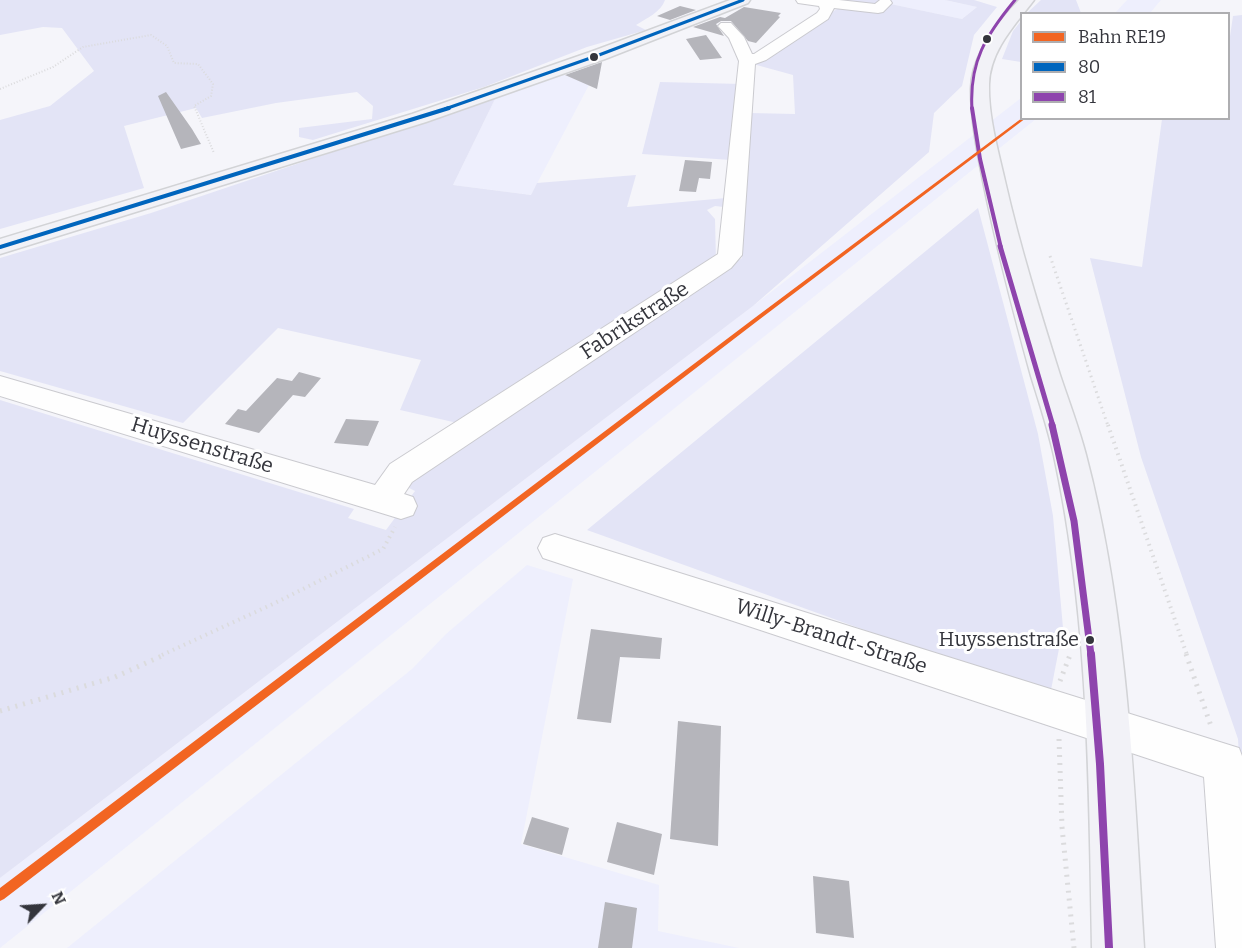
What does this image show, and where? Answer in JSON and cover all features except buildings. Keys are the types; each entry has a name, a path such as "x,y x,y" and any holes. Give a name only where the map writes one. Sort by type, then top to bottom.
{"main road":[{"path":"0,247 419,117 610,51 743,0"},
{"path":"998,0 1024,2"},
{"path":"1024,2 998,39 980,81 982,119 997,195 1069,454 1087,542 1107,725 1118,948"}],"street":[{"path":"803,0 878,9 885,3"},
{"path":"726,26 736,37 747,61 760,57 823,16 827,9 826,4"},
{"name":"Fabrikstraße","path":"394,504 401,473 723,263 730,255 747,61"},
{"name":"Huyssenstraße","path":"0,386 394,504"},
{"name":"Willy-Brandt-Straße","path":"555,548 1224,763"},
{"path":"1224,763 1240,948"}],"path":[{"path":"0,89 53,67 83,48 151,35 167,46 174,63 198,64 213,84 211,96 194,106 214,153"},
{"path":"1050,255 1224,763"},
{"path":"0,711 115,677 356,564 383,549 394,504"},
{"path":"1073,647 1058,688 1062,827 1074,948"}],"shaded area":[{"path":"0,0 665,0 657,11 636,25 646,30 587,47 484,87 313,140 299,137 299,128 372,119 373,106 357,92 276,103 202,118 196,108 124,126 144,188 0,229 0,120 50,106 94,71 62,28 43,27 0,35"},
{"path":"812,0 884,0 881,2 962,19 977,7 945,0 974,0 997,7 974,35 962,86 934,113 929,152 753,306 0,878 0,400 354,509 348,518 386,530 415,491 407,487 432,460 742,258 749,113 795,114 793,75 753,64 843,5"},
{"path":"884,0 945,0 977,7 962,19 880,2"},
{"path":"1041,0 1076,0 1081,12 1028,12"},
{"path":"1127,0 1161,0 1151,12 1116,12"},
{"path":"1242,15 1242,811 1238,739 1141,457 1090,258 1142,267 1162,120 1230,120 1230,36 1233,16"},
{"path":"1020,22 1020,62 1002,59 1013,31"},
{"path":"560,73 589,85 531,195 453,185 496,97"},
{"path":"660,82 742,84 731,160 642,154"},
{"path":"496,97 453,185 531,195 537,183 636,175 627,207 726,198 724,207 715,206 707,210 715,219 716,261 462,424 400,410 421,360 278,328 183,423 0,371 0,258 151,213"},
{"path":"1020,99 1020,120 1035,120 0,948 0,878 753,306"},
{"path":"978,208 1038,434 1053,516 1063,628 1051,690 1020,686 587,530"},
{"path":"527,565 573,579 521,844 659,885 658,931 739,948 67,948 412,669 446,634"}],"rail line":[{"name":"RE19","path":"0,895 1021,120"}],"transit line":[{"name":"80","path":"0,247 419,118 599,55 743,0"},
{"name":"81","path":"1015,0 993,29 975,62 971,86 972,110 977,147 996,232 1060,450 1074,521 1096,703 1109,948"}],"place":[{"name":"Huyssenstraße","path":"1090,640"}]}
